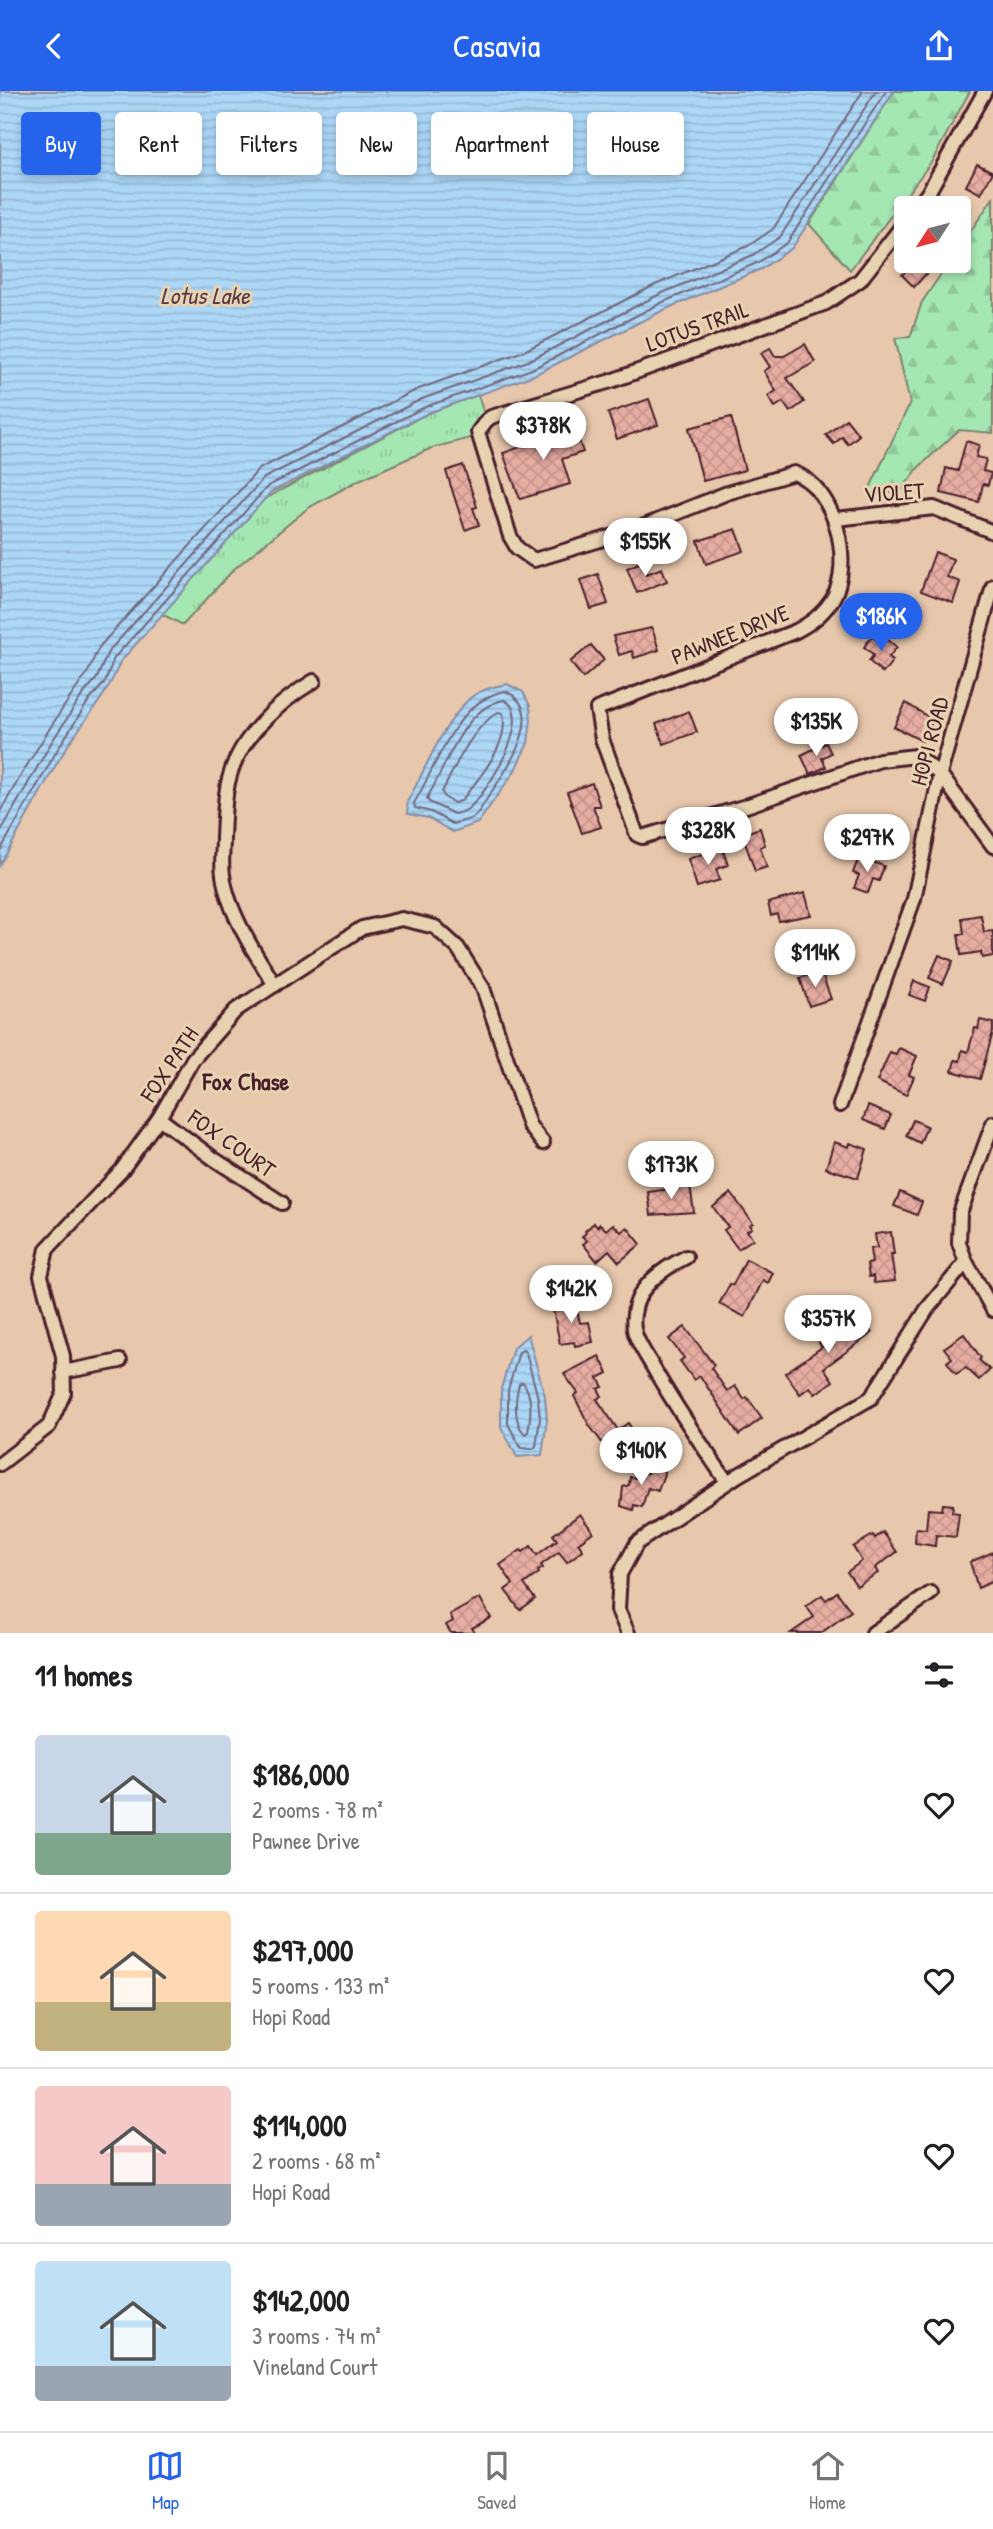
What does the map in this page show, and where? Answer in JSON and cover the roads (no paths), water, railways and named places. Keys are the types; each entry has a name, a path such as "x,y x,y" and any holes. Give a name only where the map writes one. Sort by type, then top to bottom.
{"street":[{"path":"926,196 985,91"},
{"name":"LOTUS TRAIL","path":"836,519 825,496 805,477 794,473 727,493 637,529 534,560 517,548 510,536 478,432 491,417 611,381 826,303 860,280 894,236"},
{"name":"VIOLET","path":"836,519 934,508 993,532"},
{"name":"PAWNEE DRIVE","path":"836,519 841,568 834,597 815,621 796,631 597,709 602,739 637,835 642,837 746,806 880,760 916,756 940,773"},
{"name":"HOPI ROAD","path":"840,1105 914,899 940,773 993,586"},
{"path":"275,985 254,953 232,905 223,875 229,778 244,745 271,714 293,694 314,681"},
{"path":"940,773 993,846"},
{"name":"FOX PATH","path":"0,1464 50,1426 64,1393 63,1356 41,1276 47,1249 121,1171 159,1118 192,1059 236,1010 362,927 402,919 435,927 458,948 483,988 529,1125 543,1143"},
{"name":"FOX COURT","path":"159,1118 214,1159 282,1203"},
{"path":"993,1123 960,1213 959,1243 966,1262 993,1310"},
{"path":"686,1257 664,1268 651,1280 640,1295 633,1322 636,1336 675,1405 727,1482"},
{"path":"628,1633 618,1610 620,1574 637,1543 727,1482 870,1398 927,1309 966,1262"},
{"path":"63,1372 120,1361"},
{"path":"873,1633 931,1593"}],"water":[{"name":"Lotus Lake","path":"0,91 894,91 792,248 761,269 666,309 534,375 428,413 271,492 120,662 102,696 57,764 0,865"},
{"path":"507,684 523,692 530,706 528,743 514,772 478,823 453,832 428,818 408,814 407,802 457,712 476,694"},
{"path":"528,1335 545,1396 547,1420 542,1455 517,1457 501,1427 501,1389 513,1348"}],"district":[{"name":"Fox Chase","path":"246,1081"}]}
